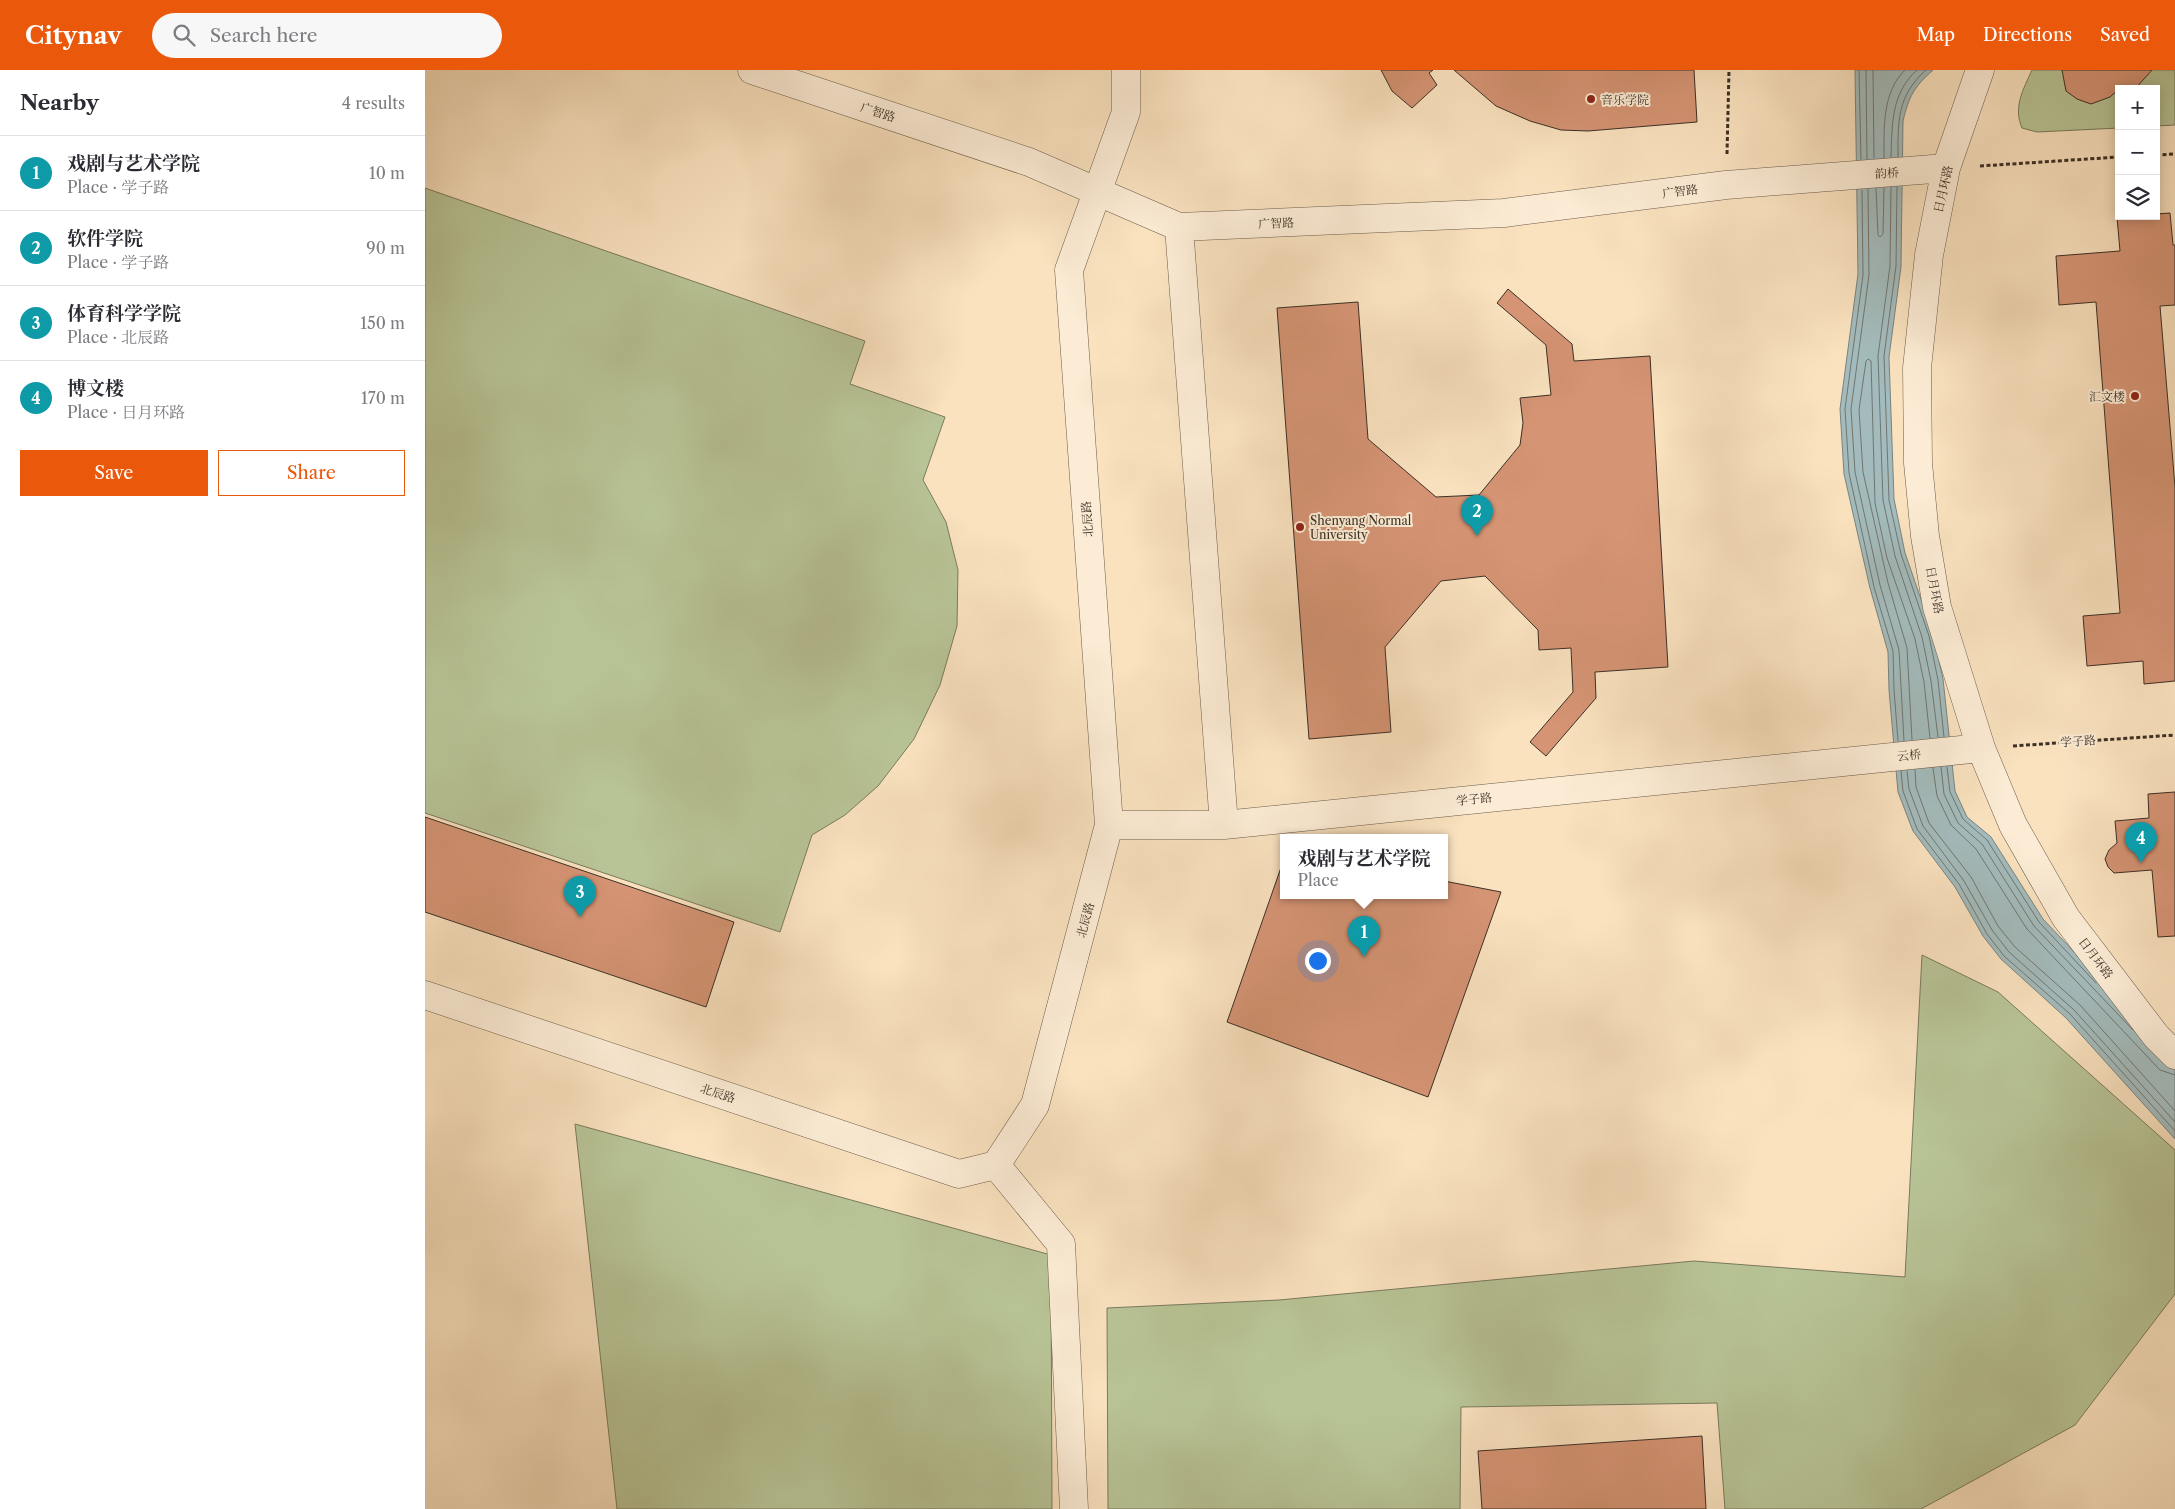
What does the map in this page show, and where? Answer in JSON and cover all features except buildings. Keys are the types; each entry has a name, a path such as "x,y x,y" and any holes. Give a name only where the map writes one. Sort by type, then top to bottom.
{"street":[{"name":"广智路","path":"752,70 1029,162 1179,227 1504,213 1726,185 1827,177"},
{"name":"北辰路","path":"425,995 959,1174 996,1164 1035,1105 1109,825 1069,270 1126,112 1125,70"},
{"name":"日月环路","path":"1980,70 1946,168 1929,255 1917,368 1918,463 1925,536 1937,607 1981,748 2013,825 2066,918 2156,1036 2175,1055"},
{"name":"韵桥","path":"1827,177 1946,168"},
{"path":"1179,227 1224,825"},
{"name":"云桥","path":"1837,762 1981,748"},
{"name":"学子路","path":"1109,825 1224,825 1837,762"},
{"path":"996,1164 1061,1244 1074,1509"}],"path":[{"path":"1726,185 1729,70"},
{"path":"2160,155 2175,154"},
{"path":"1946,168 2115,157"},
{"name":"学子路","path":"1981,748 2175,735"}],"green space":[{"path":"2032,70 2175,70 2175,125 2160,126 2160,85 2115,85 2115,128 2037,132 2022,128 2019,120 2020,99"},
{"path":"425,188 865,341 850,384 945,417 923,480 946,522 958,570 957,626 940,685 914,739 878,786 845,815 812,835 780,932 425,813"},
{"path":"1922,955 1998,992 2175,1150 2175,1294 2075,1425 1921,1509 1725,1509 1717,1403 1461,1407 1460,1509 1108,1509 1107,1308 1279,1300 1694,1261 1905,1277"},
{"path":"575,1124 1051,1255 1052,1509 617,1509"}],"water":[{"path":"1855,70 1933,70 1913,92 1903,121 1901,267 1889,357 1894,499 1905,553 1933,634 1943,679 1955,791 1967,817 1991,837 2043,919 2175,1059 2175,1139 2066,1018 2001,959 1983,936 1955,887 1913,831 1898,792 1889,690 1888,652 1870,588 1844,474 1840,409 1858,274"}],"place":[{"name":"音乐学院","path":"1591,99"},
{"name":"汇文楼","path":"2135,396"},
{"name":"Shenyang Normal University","path":"1300,527"},
{"name":"软件学院","path":"1477,536"},
{"name":"博文楼","path":"2141,863"},
{"name":"体育科学学院","path":"580,917"},
{"name":"戏剧与艺术学院","path":"1364,957"}]}
